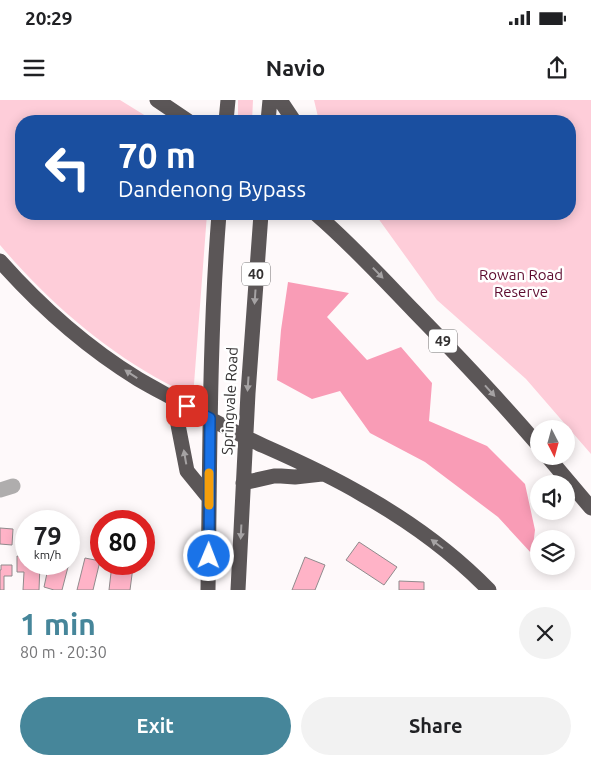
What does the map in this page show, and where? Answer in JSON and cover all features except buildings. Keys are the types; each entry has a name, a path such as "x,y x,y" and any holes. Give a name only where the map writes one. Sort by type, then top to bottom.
{"highway":[{"path":"156,100 179,115"},
{"path":"227,115 228,100"},
{"path":"269,115 270,100"},
{"path":"280,100 290,115"},
{"name":"Springvale Road","path":"208,590 210,418 219,220"},
{"name":"Springvale Road","path":"238,590 248,393 261,220"},
{"name":"49","path":"323,220 344,238 473,372 530,436"},
{"path":"334,220 344,238"},
{"path":"0,261 39,302 78,336 118,366 173,399 363,495 419,531 454,557 489,590"},
{"path":"173,399 187,471 209,498"},
{"path":"555,465 591,508"},
{"path":"243,483 274,476 295,477 322,474"}],"green space":[{"path":"0,100 120,100 144,115 15,115 15,220 207,220 193,397 133,364 92,334 34,283 0,245"},
{"path":"238,100 253,100 252,115 238,115"},
{"name":"Rowan Road Reserve","path":"314,100 591,100 591,454 575,436 575,420 562,420 526,379 437,300 379,220 576,220 576,115 318,115"}],"shaded area":[{"path":"288,282 349,293 327,317 367,360 401,347 432,383 429,421 487,446 525,484 530,507 530,520 533,520 535,530 530,530 530,552 498,517 425,462 370,433 340,391 312,399 277,380 281,330"}],"slow traffic":[{"path":"209,473 209,505"}],"route":[{"path":"187,406 210,418 209,556"}]}
